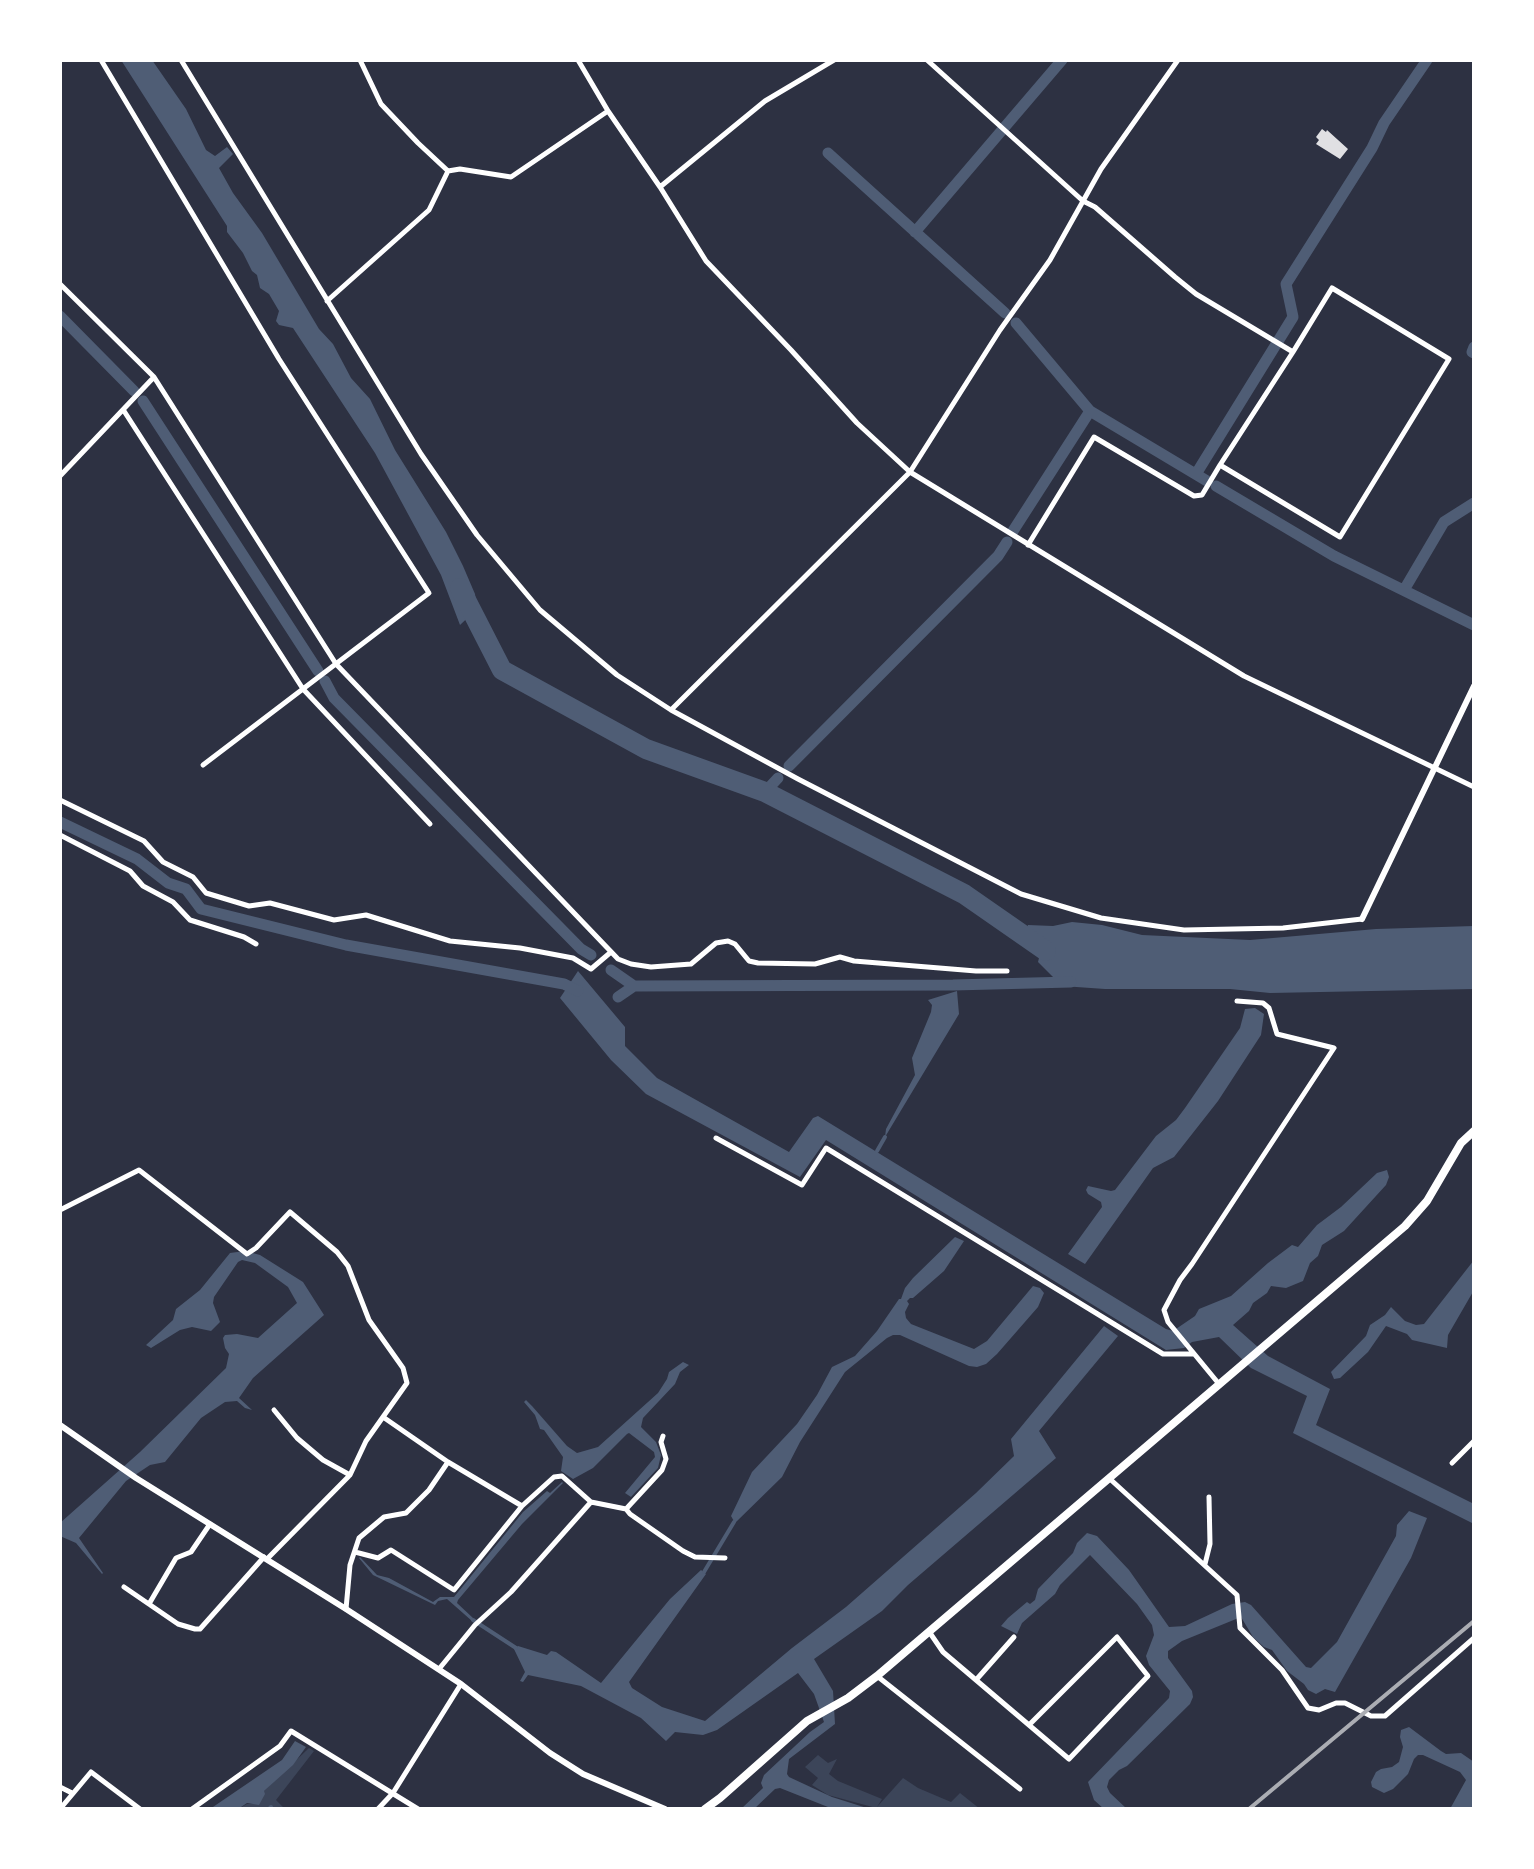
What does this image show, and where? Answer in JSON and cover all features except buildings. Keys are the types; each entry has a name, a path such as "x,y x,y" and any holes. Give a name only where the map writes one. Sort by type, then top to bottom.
{"main road":[{"path":"1362,919 1474,686"},
{"path":"705,1809 807,1720 877,1676 1405,1226 1427,1201 1461,1143 1474,1131"},
{"path":"60,1425 136,1478 439,1669 583,1774 665,1809"}],"street":[{"path":"101,60 279,359 430,593 204,764"},
{"path":"181,60 421,454 477,535 540,610 617,675 670,710 798,780 1021,894 1102,918 1184,930 1283,928 1362,919"},
{"path":"360,60 380,104 448,171"},
{"path":"578,60 706,261 856,423 910,472 1244,676 1474,787"},
{"path":"660,187 765,101 834,60"},
{"path":"927,60 1084,201 1196,294 1293,352"},
{"path":"670,710 910,472 1000,330 1050,260 1101,169 1178,60"},
{"path":"448,171 460,169 512,177 608,111"},
{"path":"327,300 429,210 448,171"},
{"path":"60,284 154,377 336,664 618,959 630,964 691,964 716,943 728,941 749,961 758,964 816,964 840,957 872,963 1008,971"},
{"path":"1028,546 1094,436 1194,496 1202,495 1220,465 1293,352 1332,288 1450,359 1340,537 1220,465"},
{"path":"60,476 154,377"},
{"path":"124,411 303,689 430,824"},
{"path":"60,800 144,840 163,862 193,878 206,893 249,906 270,903 334,920 366,916 450,940 573,958 591,969 612,952"},
{"path":"60,835 130,871 143,886 174,902 190,920 256,944"},
{"path":"1219,1384 1168,1322 1164,1310 1334,1048 1277,1034 1269,1008 1262,1003 1237,1000"},
{"path":"716,1138 802,1185 826,1148 1162,1354 1194,1354"},
{"path":"60,1210 139,1170 247,1254 290,1212 348,1266 369,1320 408,1379 406,1388 366,1441 350,1475 200,1628 178,1624 124,1587"},
{"path":"274,1410 297,1438 323,1460 350,1475"},
{"path":"382,1417 522,1506"},
{"path":"626,1509 662,1470 666,1458 661,1442 664,1436"},
{"path":"1452,1463 1474,1441"},
{"path":"346,1609 350,1566 359,1538 384,1517 406,1513 448,1462"},
{"path":"355,1552 378,1558 392,1550 454,1590 522,1506 554,1477 562,1476 591,1502 626,1509 684,1552 695,1557 725,1558"},
{"path":"1108,1477 1237,1595 1240,1628 1282,1670 1308,1708 1319,1710 1336,1703 1371,1716 1384,1716 1474,1638"},
{"path":"1205,1564 1210,1544 1209,1497"},
{"path":"439,1669 591,1502"},
{"path":"149,1604 176,1558 191,1552 210,1524"},
{"path":"928,1630 943,1652 1069,1759 1148,1676 1117,1637 1029,1725"},
{"path":"976,1680 1014,1637"},
{"path":"877,1676 1020,1789"},
{"path":"378,1809 393,1793 460,1684"},
{"path":"192,1809 280,1746 291,1730 418,1809"},
{"path":"60,1809 91,1772 140,1809"},
{"path":"60,1787 72,1794"}],"shaded area":[{"path":"121,60 152,60 186,109 206,150 215,156 227,147 233,154 219,168 351,378 370,399 463,566 477,609 460,625 441,575 375,453 293,328 276,321 279,311 269,294 260,288 257,275"},
{"path":"1072,922 1142,935 1250,940 1376,929 1474,926 1474,989 1270,993 1062,986 1038,962 1040,954 1022,941 1028,925"},
{"path":"578,971 625,1027 625,1046 657,1078 789,1152 818,1116 1173,1331 1199,1309 1231,1296 1292,1245 1298,1247 1317,1225 1377,1173 1387,1170 1386,1185 1344,1231 1322,1245 1303,1281 1286,1288 1271,1286 1233,1325 1268,1356 1330,1389 1316,1425 1474,1504 1474,1524 1293,1433 1307,1396 1251,1368 1219,1337 1166,1350 826,1140 800,1177 646,1094 611,1060 560,998"},
{"path":"957,991 959,1014 885,1137 915,1075 912,1058 931,1012 928,1000"},
{"path":"1255,1008 1264,1014 1261,1035 1218,1101 1174,1157 1153,1168 1085,1264 1068,1254 1102,1207 1088,1194 1088,1186 1115,1190 1156,1136 1185,1108 1240,1028 1245,1009"},
{"path":"955,1237 964,1241 944,1271 907,1301 906,1318 911,1324 974,1349 987,1341 1033,1286 1044,1293 1038,1307 997,1354 977,1367 900,1335 887,1338 845,1372 782,1477 735,1523 731,1516 752,1472 797,1424 832,1367 855,1356 913,1278"},
{"path":"230,1253 260,1255 303,1282 324,1315 253,1378 239,1398 252,1410 237,1401 225,1402 201,1418 165,1462 150,1465 126,1481 79,1538 102,1574 76,1543 60,1536 60,1523 226,1368 229,1354 225,1335 258,1338 297,1303 288,1287 255,1263 242,1260 214,1297 220,1322 211,1331 192,1327 151,1348 146,1345 173,1320 176,1309 200,1290"},
{"path":"1474,1260 1474,1290 1448,1335 1447,1348 1412,1340 1386,1326 1368,1352 1334,1379 1331,1372 1366,1336 1370,1325 1391,1307 1405,1321 1424,1324"},
{"path":"1104,1326 1118,1336 1039,1431 1056,1458 882,1611 814,1659 833,1691 835,1724 789,1759 787,1774 832,1797 870,1809 833,1809 780,1788 754,1809 741,1809 763,1788 764,1775 824,1722 814,1694 798,1673 717,1730 703,1735 675,1732 666,1741 641,1718 581,1686 528,1675 520,1681 525,1672 514,1649 518,1646 547,1655 556,1652 601,1683 670,1599 701,1570 706,1574 629,1682 662,1707 705,1721 846,1607 1014,1456 1011,1439"},
{"path":"683,1362 689,1365 643,1418 641,1427 656,1442 661,1455 658,1468 631,1497 625,1493 655,1457 654,1452 629,1433 593,1468 573,1479 561,1471 563,1457 524,1402 577,1453 598,1447 658,1393 669,1372"},
{"path":"562,1482 458,1600 472,1621 447,1599 435,1605 373,1575 359,1558 377,1575 433,1602 440,1597 454,1597 523,1512"},
{"path":"1409,1511 1427,1518 1411,1558 1335,1692 1325,1689 1316,1694 1308,1690 1272,1650 1253,1637 1241,1617 1182,1641 1168,1651 1168,1658 1192,1691 1190,1704 1109,1780 1110,1793 1127,1809 1104,1809 1094,1800 1088,1782 1169,1698 1170,1691 1146,1656 1154,1635 1152,1625 1090,1555 1022,1623 1017,1634 1001,1626 1027,1602 1035,1600 1038,1589 1087,1533 1097,1536 1129,1570 1169,1627 1185,1626 1245,1602 1311,1668 1337,1642 1396,1536 1397,1525"},
{"path":"1409,1727 1446,1754 1461,1753 1474,1762 1474,1809 1450,1809 1466,1780 1460,1772 1423,1755 1414,1759 1408,1774 1393,1789 1384,1793 1372,1787 1376,1772 1399,1762 1403,1747 1401,1730"},
{"path":"295,1741 306,1747 293,1765 264,1791 259,1805 210,1809 282,1760"},
{"path":"309,1748 314,1751 276,1800 285,1809 238,1809 256,1804 264,1791"},
{"path":"818,1755 828,1763 837,1759 829,1774 882,1799 877,1807 903,1778 951,1802 960,1793 980,1809 880,1809 828,1795 812,1785 818,1778 805,1767"}],"waterway":[{"path":"915,232 1062,60"},
{"path":"1196,474 1293,317 1286,284 1427,60"},
{"path":"828,153 1005,313"},
{"path":"60,316 134,391"},
{"path":"1016,323 1090,411"},
{"path":"1474,347 1474,353"},
{"path":"143,401 318,671"},
{"path":"1013,531 1090,411 1207,481"},
{"path":"1216,486 1334,556 1474,625"},
{"path":"1404,590 1444,522 1474,503"},
{"path":"789,766 998,556 1007,542"},
{"path":"460,588 502,670 646,749 765,792 964,894 1046,951"},
{"path":"325,681 334,698 591,955"},
{"path":"765,792 778,778"},
{"path":"60,822 137,859 168,883 186,889 201,909 346,945 564,984 578,991"},
{"path":"611,970 634,986"},
{"path":"618,997 634,986 1071,982"},
{"path":"877,1151 885,1137"},
{"path":"704,1572 734,1522"},
{"path":"473,1620 516,1648"}],"railway":[{"path":"1249,1809 1474,1621"}]}
